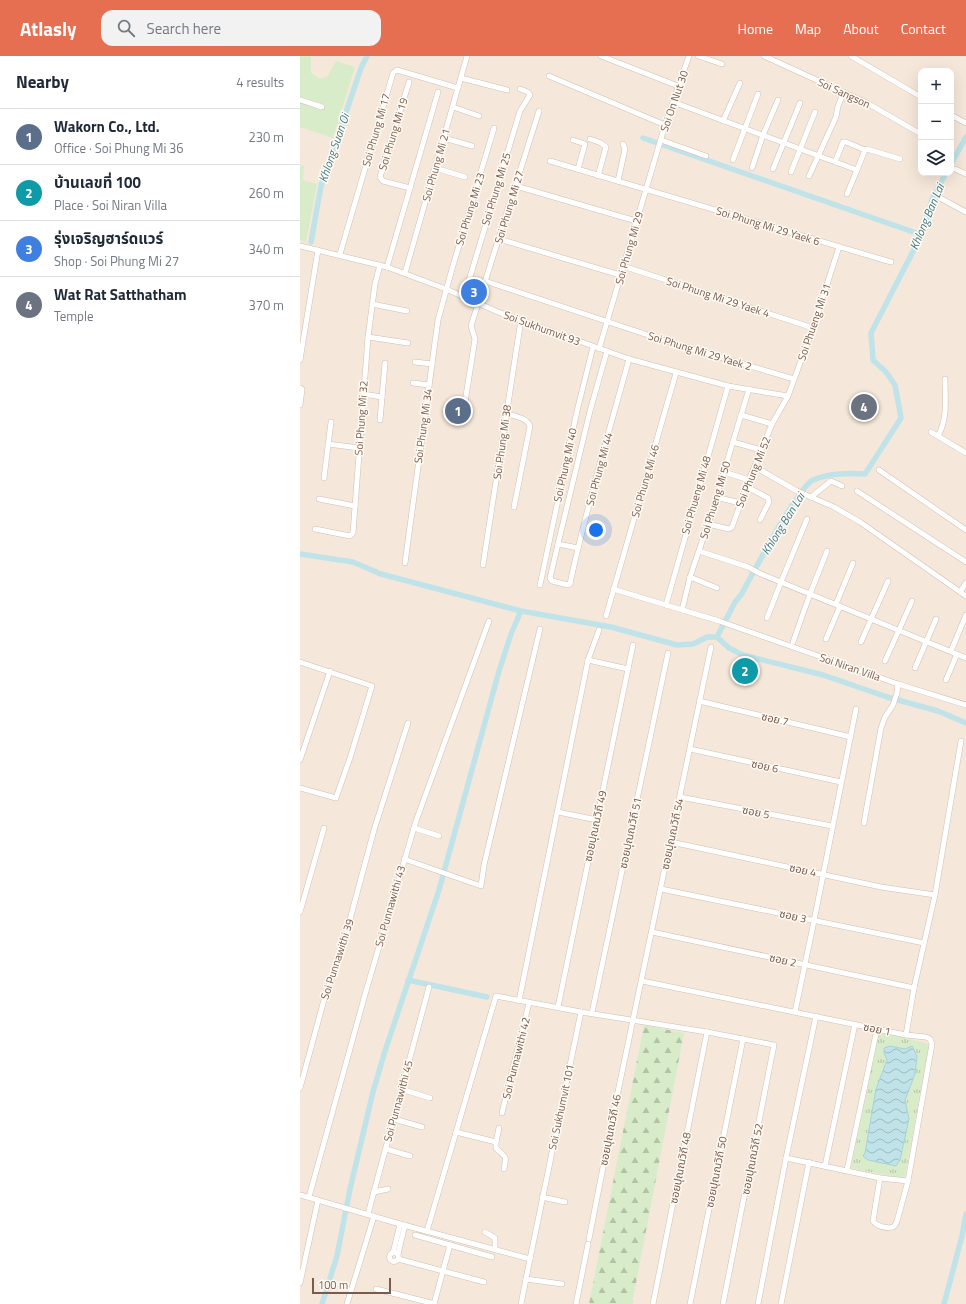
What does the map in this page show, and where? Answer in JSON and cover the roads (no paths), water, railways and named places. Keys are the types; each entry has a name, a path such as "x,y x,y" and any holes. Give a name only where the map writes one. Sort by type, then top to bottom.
{"street":[{"name":"Soi Phung Mi 21","path":"405,273 467,56"},
{"path":"601,56 678,86"},
{"name":"Soi On Nut 30","path":"660,143 689,56"},
{"path":"698,56 722,64"},
{"name":"Soi Sangson","path":"764,56 867,103 918,132"},
{"path":"851,56 918,95"},
{"name":"Soi Phung Mi 17","path":"340,254 393,73 397,70 458,88"},
{"path":"549,76 665,125"},
{"path":"461,78 507,90"},
{"name":"Soi Phung Mi 19","path":"409,82 380,177 383,181 410,188"},
{"path":"723,121 740,83"},
{"name":"Soi Phung Mi 25","path":"464,297 520,111 530,94 520,88"},
{"path":"387,267 438,92"},
{"path":"809,176 836,117 838,106 844,92"},
{"path":"733,160 758,94"},
{"path":"300,100 322,107"},
{"path":"752,168 763,135 778,100"},
{"path":"673,102 857,170"},
{"path":"773,169 800,102"},
{"path":"453,107 479,116"},
{"name":"Soi Phung Mi 27","path":"462,421 475,338 471,326 477,303 499,239 539,111"},
{"path":"791,172 816,112"},
{"path":"954,117 966,123"},
{"name":"Soi Phung Mi 23","path":"446,289 494,128"},
{"path":"444,138 472,146"},
{"path":"573,140 585,144 578,169"},
{"path":"590,140 601,143 606,147 598,176"},
{"path":"835,162 843,142 866,150 869,148 900,159"},
{"path":"660,143 706,156"},
{"name":"Soi Phung Mi 29","path":"596,348 607,322 660,143"},
{"path":"618,181 625,149 623,144"},
{"path":"847,194 866,150"},
{"name":"Soi Phung Mi 29 Yaek 6","path":"550,161 839,248 891,262"},
{"path":"435,168 465,178"},
{"path":"956,169 966,174"},
{"path":"516,186 636,221"},
{"path":"940,198 966,212"},
{"path":"499,239 620,275"},
{"name":"Soi Sukhumvit 93","path":"300,246 340,254 405,273 521,320 629,359 728,386 788,396"},
{"name":"Soi Phueng Mi 31","path":"788,396 813,328 839,248"},
{"path":"300,360 318,250"},
{"name":"Soi Phung Mi 32","path":"315,529 350,536 352,535 368,337 372,304 380,265"},
{"name":"Soi Phung Mi 29 Yaek 4","path":"623,266 813,328"},
{"name":"Soi Phung Mi 29 Yaek 2","path":"485,281 672,343 794,379"},
{"name":"Soi Phung Mi 34","path":"405,563 438,320 446,289"},
{"path":"372,304 407,311"},
{"name":"Soi Phung Mi 38","path":"483,565 521,320"},
{"path":"368,337 408,343"},
{"name":"Soi Phung Mi 40","path":"540,585 576,411 596,348"},
{"path":"578,548 558,544 590,411 607,351"},
{"name":"Soi Phung Mi 44","path":"558,544 550,579 552,581 568,585 570,584 578,548 629,359"},
{"path":"380,420 385,362"},
{"path":"415,362 432,364"},
{"name":"Soi Phung Mi 46","path":"606,616 676,373"},
{"path":"938,436 943,428 945,418 945,379"},
{"path":"413,383 429,385"},
{"name":"Soi Phueng Mi 48","path":"666,605 728,386"},
{"path":"300,388 302,389 300,405"},
{"name":"Soi Phueng Mi 50","path":"682,610 690,578 749,390"},
{"path":"363,394 382,397"},
{"name":"Soi Phung Mi 52","path":"708,524 731,529 746,487 772,424 788,396"},
{"path":"507,414 521,418 529,423 530,426 514,507"},
{"path":"741,414 772,424"},
{"path":"324,478 331,422"},
{"path":"931,432 966,452"},
{"path":"733,442 761,450"},
{"path":"328,444 359,448"},
{"path":"755,467 797,491 834,507 860,522 966,596"},
{"path":"879,470 966,530"},
{"path":"724,472 749,480"},
{"path":"811,497 831,481 842,486"},
{"path":"746,487 768,498 769,502 760,520"},
{"path":"857,491 966,562"},
{"path":"716,497 740,503"},
{"path":"319,499 355,506"},
{"path":"768,618 807,519"},
{"path":"699,551 748,567 761,574 966,658"},
{"path":"793,642 827,552"},
{"path":"826,639 853,562"},
{"path":"690,578 717,588"},
{"path":"861,642 888,581"},
{"path":"960,592 966,583"},
{"name":"Soi Niran Villa","path":"613,589 719,621 898,684 966,705"},
{"path":"885,661 912,601"},
{"path":"951,651 966,615"},
{"path":"915,668 936,619"},
{"name":"Soi Punnawithi 43","path":"309,1197 404,859 489,621"},
{"path":"404,859 481,886 484,865 540,629"},
{"path":"519,1001 588,660 599,630"},
{"name":"ซอยปุณณวิถี 49","path":"558,1008 633,645"},
{"name":"ซอยปุณณวิถี 54","path":"634,1021 711,646"},
{"name":"ซอยปุณณวิถี 51","path":"592,1013 668,653"},
{"path":"946,680 957,654"},
{"path":"588,660 628,669"},
{"path":"300,662 372,686 336,798 300,788"},
{"path":"300,760 330,671"},
{"path":"864,823 881,728 885,717 893,705 898,684"},
{"name":"ซอย 7","path":"700,701 852,737"},
{"path":"795,1012 824,874 841,782 852,737 856,709"},
{"name":"Soi Punnawithi 39","path":"300,1088 324,1000 345,938 374,830 408,723"},
{"path":"906,1035 914,988 935,895 961,741"},
{"name":"ซอย 6","path":"690,749 841,782"},
{"name":"ซอย 5","path":"680,797 832,826"},
{"path":"558,812 596,820"},
{"path":"300,912 324,828"},
{"path":"414,828 439,836"},
{"name":"ซอย 4","path":"670,842 881,887 935,895"},
{"name":"ซอย 3","path":"661,889 924,943"},
{"name":"ซอย 2","path":"652,932 914,988"},
{"name":"ซอย 1","path":"642,981 930,1039 932,1044 908,1181 897,1221 893,1227 878,1226 873,1221 880,1178"},
{"name":"Soi Punnawithi 45","path":"368,1214 429,987"},
{"path":"427,1231 496,996 529,1003 742,1039"},
{"name":"Soi Punnawithi 42","path":"502,1113 529,1003"},
{"name":"Soi Sukhumvit 101","path":"521,1304 581,1012"},
{"path":"758,1304 786,1158 816,1016"},
{"name":"ซอยปุณณวิถี 46","path":"576,1304 616,1101 634,1021"},
{"path":"825,1166 855,1024"},
{"path":"848,1170 877,1029"},
{"name":"ซอยปุณณวิถี 48","path":"653,1304 707,1032"},
{"name":"ซอยปุณณวิถี 50","path":"690,1304 742,1039"},
{"name":"ซอยปุณณวิถี 52","path":"724,1304 774,1045 742,1039"},
{"path":"401,1090 430,1098"},
{"path":"394,1119 422,1127"},
{"path":"499,1128 496,1148 504,1154 506,1158 504,1169"},
{"path":"456,1132 496,1142"},
{"path":"386,1149 410,1156"},
{"path":"786,1158 880,1178 908,1181"},
{"path":"781,1304 809,1162"},
{"path":"374,1192 388,1189"},
{"path":"300,1195 530,1259"},
{"path":"542,1198 565,1202"},
{"path":"300,1283 318,1200"},
{"path":"347,1304 374,1216"},
{"path":"403,1224 396,1255 443,1271 484,1282"},
{"path":"485,1232 495,1238 495,1250"},
{"path":"415,1235 492,1257"},
{"path":"376,1289 434,1304 450,1245"},
{"path":"526,1279 562,1284"}],"water":[{"path":"890,1046 905,1049 912,1046 917,1056 915,1074 905,1100 909,1119 900,1160 896,1166 868,1160 863,1156 865,1153 876,1089 887,1060 884,1053 884,1048"}],"waterway":[{"name":"Khlong Suan Oi","path":"311,242 321,186 361,68 367,56"},
{"name":"Khlong Ban Lai","path":"954,159 966,137"},
{"path":"643,138 922,235"},
{"name":"Khlong Ban Lai","path":"944,176 932,199 922,234 871,333 873,360 886,372 895,385 901,418 865,474 826,476 813,480 806,486 787,514 741,595 735,602 717,637 729,648 743,655 823,675 887,697 938,711 966,723"},
{"path":"300,554 353,562 381,574 521,611 611,627 677,645 693,644 707,637 717,637"},
{"path":"322,1304 337,1256 350,1189 373,1092 385,1051 439,890 499,671 511,634 521,611"},
{"path":"408,980 487,997"},
{"name":"Khlong Ban Lai","path":"944,1304 962,1236 966,1214"}],"place":[{"name":"รุ่งเจริญฮาร์ดแวร์","path":"474,292"},
{"name":"Wat Rat Satthatham","path":"864,407"},
{"name":"Wakorn Co., Ltd.","path":"458,411"},
{"name":"บ้านเลขที่ 100","path":"745,671"}]}
